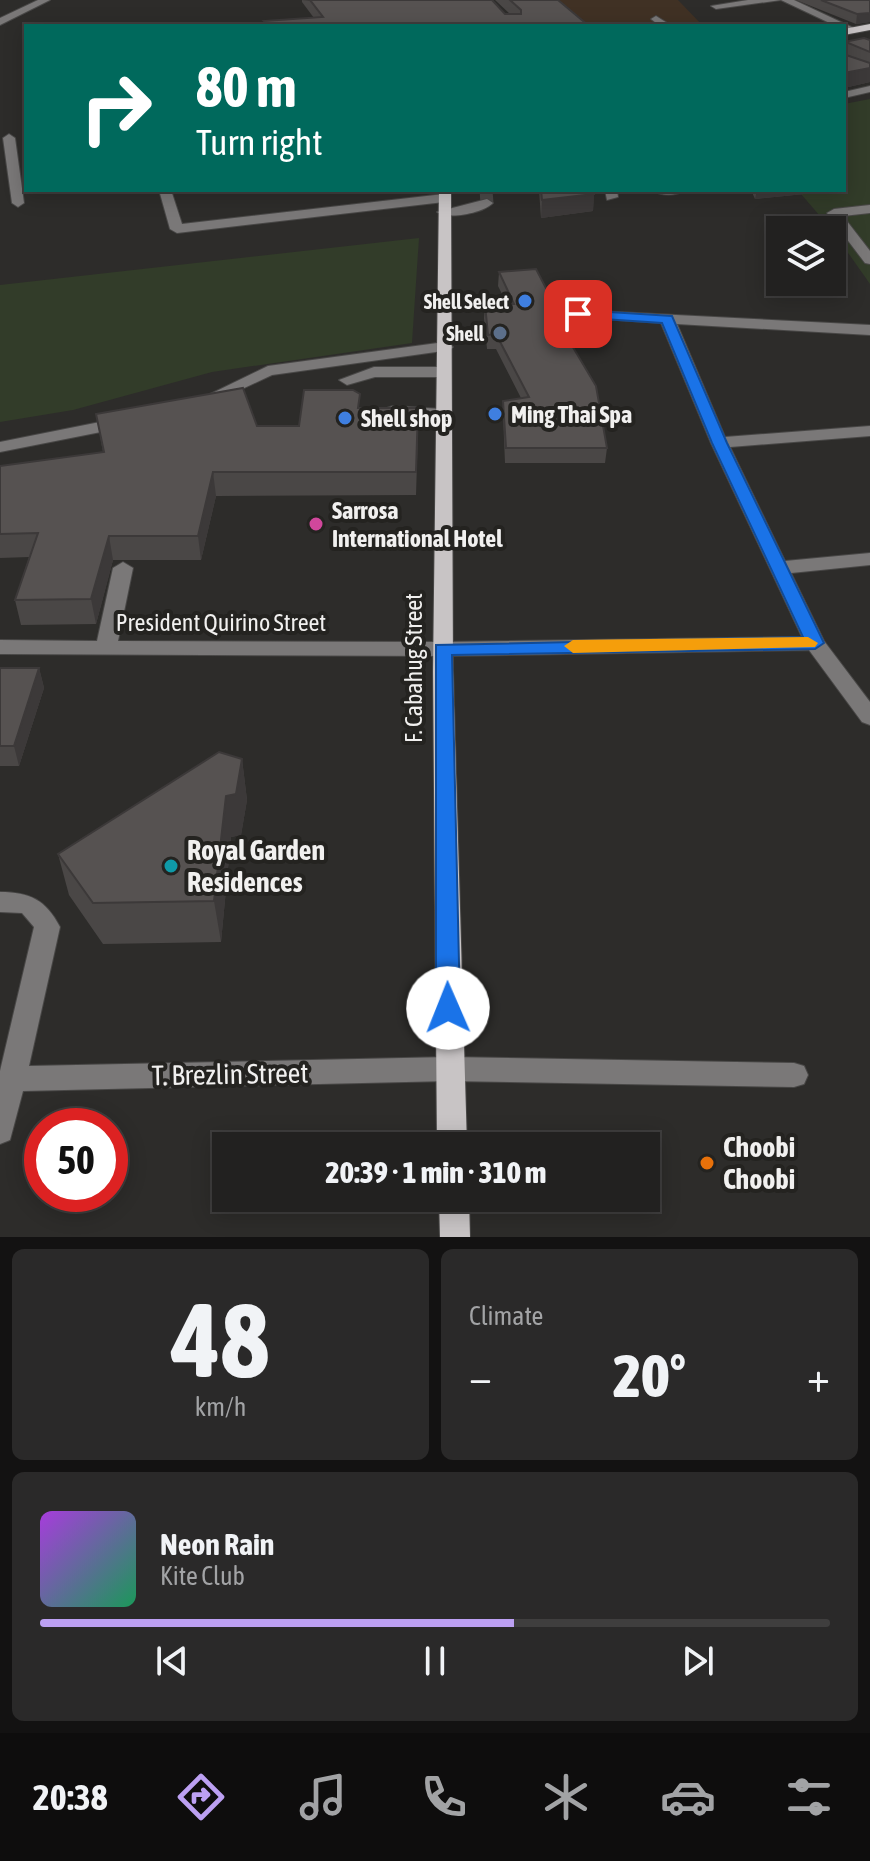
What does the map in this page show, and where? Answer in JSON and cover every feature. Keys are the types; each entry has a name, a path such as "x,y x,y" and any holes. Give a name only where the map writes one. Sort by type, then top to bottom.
{"main road":[{"path":"849,34 870,27"},
{"name":"F. Cabahug Street","path":"444,200 443,649 451,1132"},
{"path":"454,1212 455,1237"}],"street":[{"path":"1,8 5,20 45,0"},
{"path":"716,6 776,0"},
{"path":"786,0 830,24"},
{"path":"656,19 664,24"},
{"path":"846,95 870,89"},
{"path":"9,138 13,187 18,203"},
{"path":"166,192 177,229 444,200 481,207 486,194"},
{"path":"870,209 834,213 870,260"},
{"path":"578,314 870,330"},
{"path":"667,319 719,443 815,643 870,717"},
{"path":"189,407 268,371 445,347"},
{"path":"347,380 374,372 442,372"},
{"path":"373,410 442,414"},
{"path":"0,447 143,417"},
{"path":"719,443 870,431"},
{"path":"779,568 870,559"},
{"path":"106,648 123,568"},
{"name":"President Quirino Street","path":"0,647 443,649 815,643"},
{"path":"0,902 25,902 40,910 47,927 0,1131"},
{"name":"T. Brezlin Street","path":"11,1079 449,1069 794,1075"}],"shaded area":[{"path":"545,0 678,0 701,24 573,24"}],"green space":[{"path":"870,99 870,284 846,250 846,216 820,216 801,194 846,192 846,104"},
{"path":"419,238 412,343 212,372 73,410 0,422 0,285"}],"building":[{"path":"310,0 492,0 505,14 521,14 521,10 510,0 558,0 587,24 268,24 264,21 323,17"},
{"path":"821,0 870,0 870,13 857,14"},
{"path":"870,40 870,52 846,42"},
{"path":"846,55 870,63 870,68 846,73"},
{"path":"541,192 594,192 594,194 542,200"},
{"path":"536,269 572,338 568,339 596,386 607,448 506,448 503,401 529,397 496,334 488,335 485,304 514,304 499,272"},
{"path":"243,388 257,426 299,426 304,390 353,390 360,394 358,408 418,408 416,472 213,472 198,536 109,536 91,599 15,600 38,533 0,534 0,466 104,452 96,414"},
{"path":"0,668 39,668 14,746 0,746"},
{"path":"219,752 242,759 236,794 226,796 214,901 93,903 58,854"}],"tunnel":[{"path":"486,192 487,203"}],"slow traffic":[{"path":"573,646 808,643"}],"place":[{"name":"Shell Select","path":"525,301"},
{"name":"Shell","path":"500,333"},
{"name":"Ming Thai Spa","path":"495,414"},
{"name":"Shell shop","path":"345,418"},
{"name":"Sarrosa International Hotel","path":"316,524"},
{"name":"Royal Garden Residences","path":"171,866"},
{"name":"Choobi Choobi","path":"707,1163"}],"route":[{"path":"448,1008 443,649 815,643 719,443 667,319 578,314"}]}
